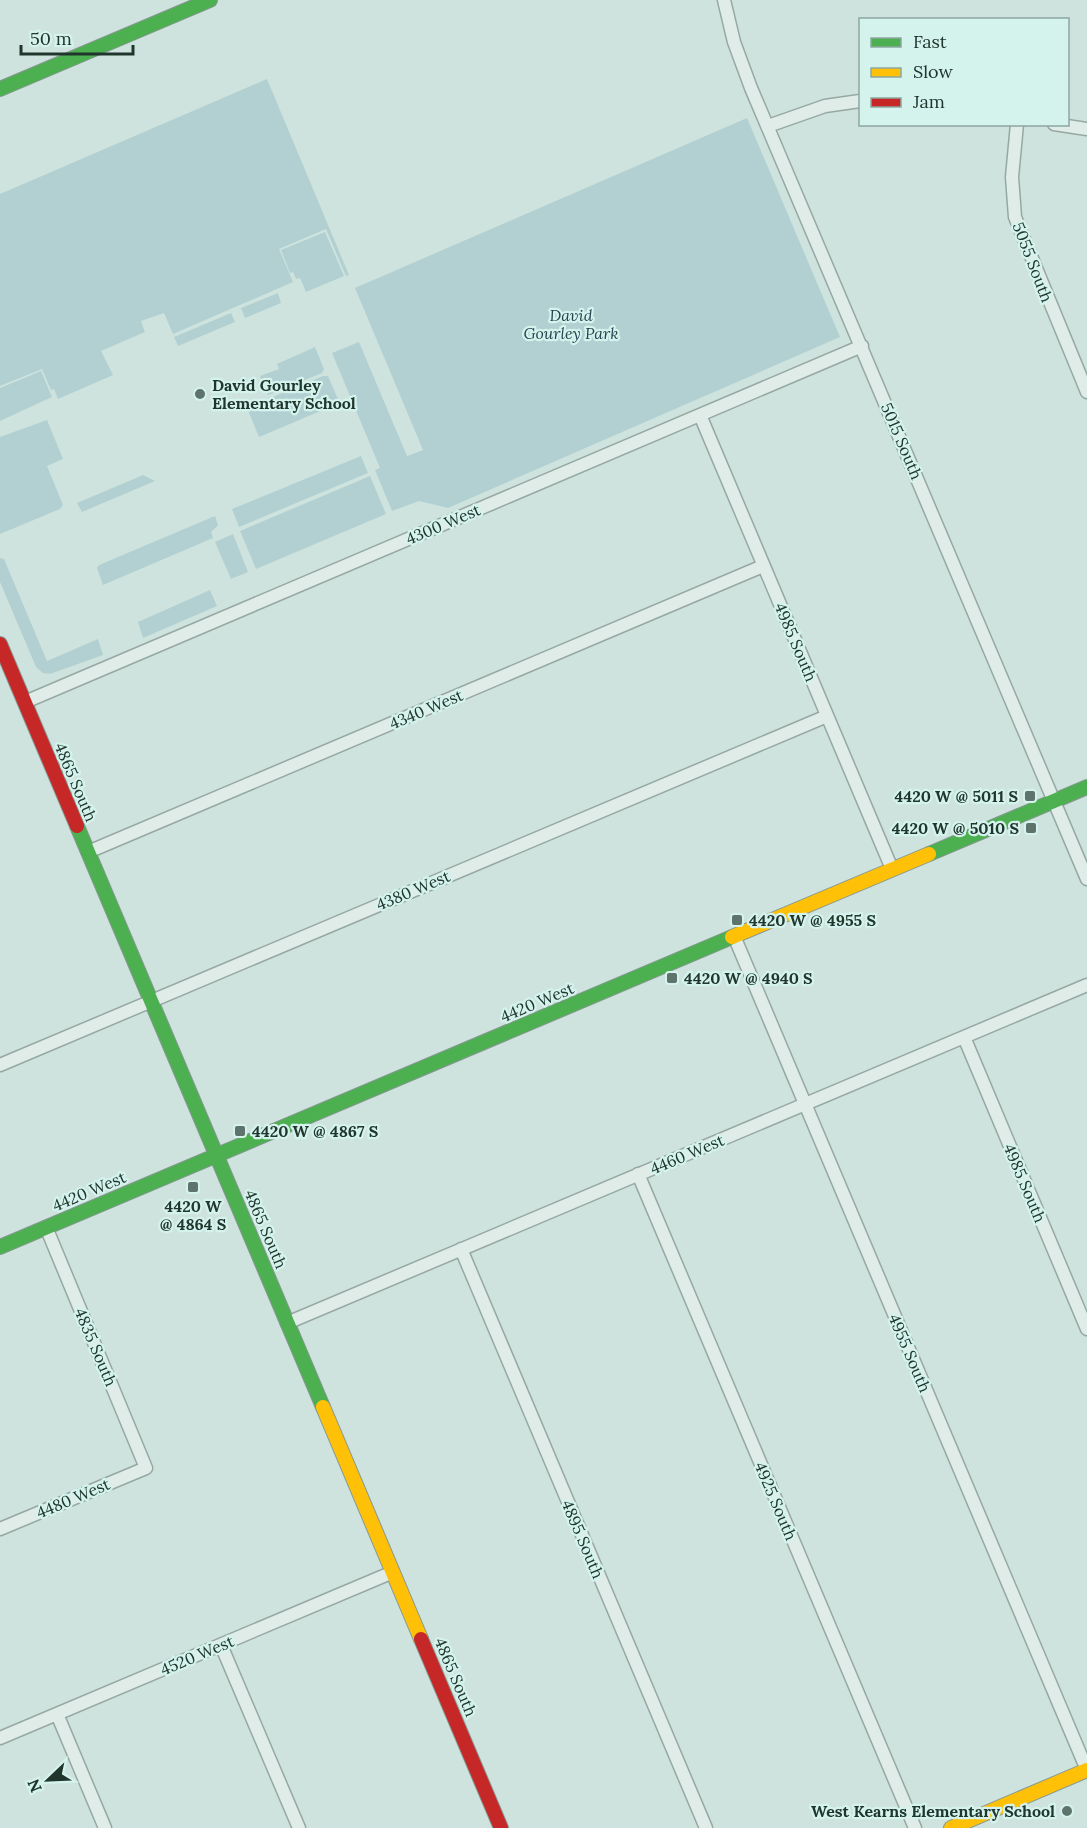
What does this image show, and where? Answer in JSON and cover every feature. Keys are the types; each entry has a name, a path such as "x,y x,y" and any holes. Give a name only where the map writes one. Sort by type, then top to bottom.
{"street":[{"path":"0,89 210,0"},
{"name":"5015 South","path":"724,0 734,42 768,126 1087,879"},
{"path":"768,126 825,106 859,101"},
{"name":"5055 South","path":"1017,126 1012,177 1015,217 1087,392"},
{"path":"1067,126 1087,129"},
{"name":"4300 West","path":"25,702 862,346"},
{"name":"4985 South","path":"700,415 892,869"},
{"name":"4340 West","path":"88,852 764,566"},
{"name":"4865 South","path":"0,644 501,1828"},
{"name":"4380 West","path":"0,1065 827,716"},
{"name":"4420 West","path":"0,1247 1087,787"},
{"name":"4955 South","path":"734,936 1087,1770"},
{"name":"4460 West","path":"288,1323 1087,985"},
{"name":"4985 South","path":"964,1037 1087,1329"},
{"name":"4925 South","path":"638,1174 915,1828"},
{"name":"4835 South","path":"46,1227 146,1468"},
{"name":"4895 South","path":"461,1249 706,1828"},
{"name":"4480 West","path":"0,1529 146,1468"},
{"name":"4520 West","path":"0,1738 393,1572"},
{"path":"221,1645 299,1828"},
{"path":"57,1714 105,1828"},
{"path":"951,1828 1087,1770"}],"green space":[{"path":"267,79 349,275 346,276 326,229 279,249 293,282 173,334 164,313 141,321 145,332 101,351 113,375 58,399 54,389 51,390 42,369 0,386 0,194"},
{"name":"David Gourley Park","path":"747,118 840,337 448,508 419,501 392,511 375,470 380,468 332,353 359,342 407,456 423,450 355,288"},
{"path":"325,232 344,276 306,292 300,278 296,279 293,272 290,273 281,250"},
{"path":"278,293 281,303 245,318 241,308"},
{"path":"231,313 235,322 178,346 174,337"},
{"path":"315,347 324,369 322,373 268,395 260,376 279,369 277,364"},
{"path":"41,371 52,397 0,421 0,388"},
{"path":"323,376 328,376 341,406 332,410 330,407 259,437 247,408"},
{"path":"47,420 63,459 47,466 63,505 60,509 0,534 0,437"},
{"path":"361,456 368,473 239,527 232,509"},
{"path":"143,475 155,481 82,512 77,503"},
{"path":"370,476 386,514 256,569 240,531"},
{"path":"215,516 218,525 211,532 213,538 103,585 97,568 99,565"},
{"path":"233,534 248,572 231,579 215,542"},
{"path":"0,558 4,559 47,661 98,639 103,655 50,674 43,673 36,667 0,582"},
{"path":"210,590 217,606 143,638 138,622"}],"traffic: fast":[{"path":"0,89 210,0"},
{"path":"929,854 1087,787"},
{"path":"77,826 323,1407"},
{"path":"0,1247 732,937"}],"traffic: slow":[{"path":"732,937 929,854"},
{"path":"323,1407 421,1639"},
{"path":"951,1828 1087,1770"}],"traffic: jam":[{"path":"0,644 77,826"},
{"path":"421,1639 501,1828"}],"place":[{"name":"David Gourley Elementary School","path":"200,394"},
{"name":"4420 W @ 5011 S","path":"1030,796"},
{"name":"4420 W @ 5010 S","path":"1031,828"},
{"name":"4420 W @ 4955 S","path":"737,920"},
{"name":"4420 W @ 4940 S","path":"672,978"},
{"name":"4420 W @ 4867 S","path":"240,1131"},
{"name":"4420 W @ 4864 S","path":"193,1187"},
{"name":"West Kearns Elementary School","path":"1067,1811"}]}
